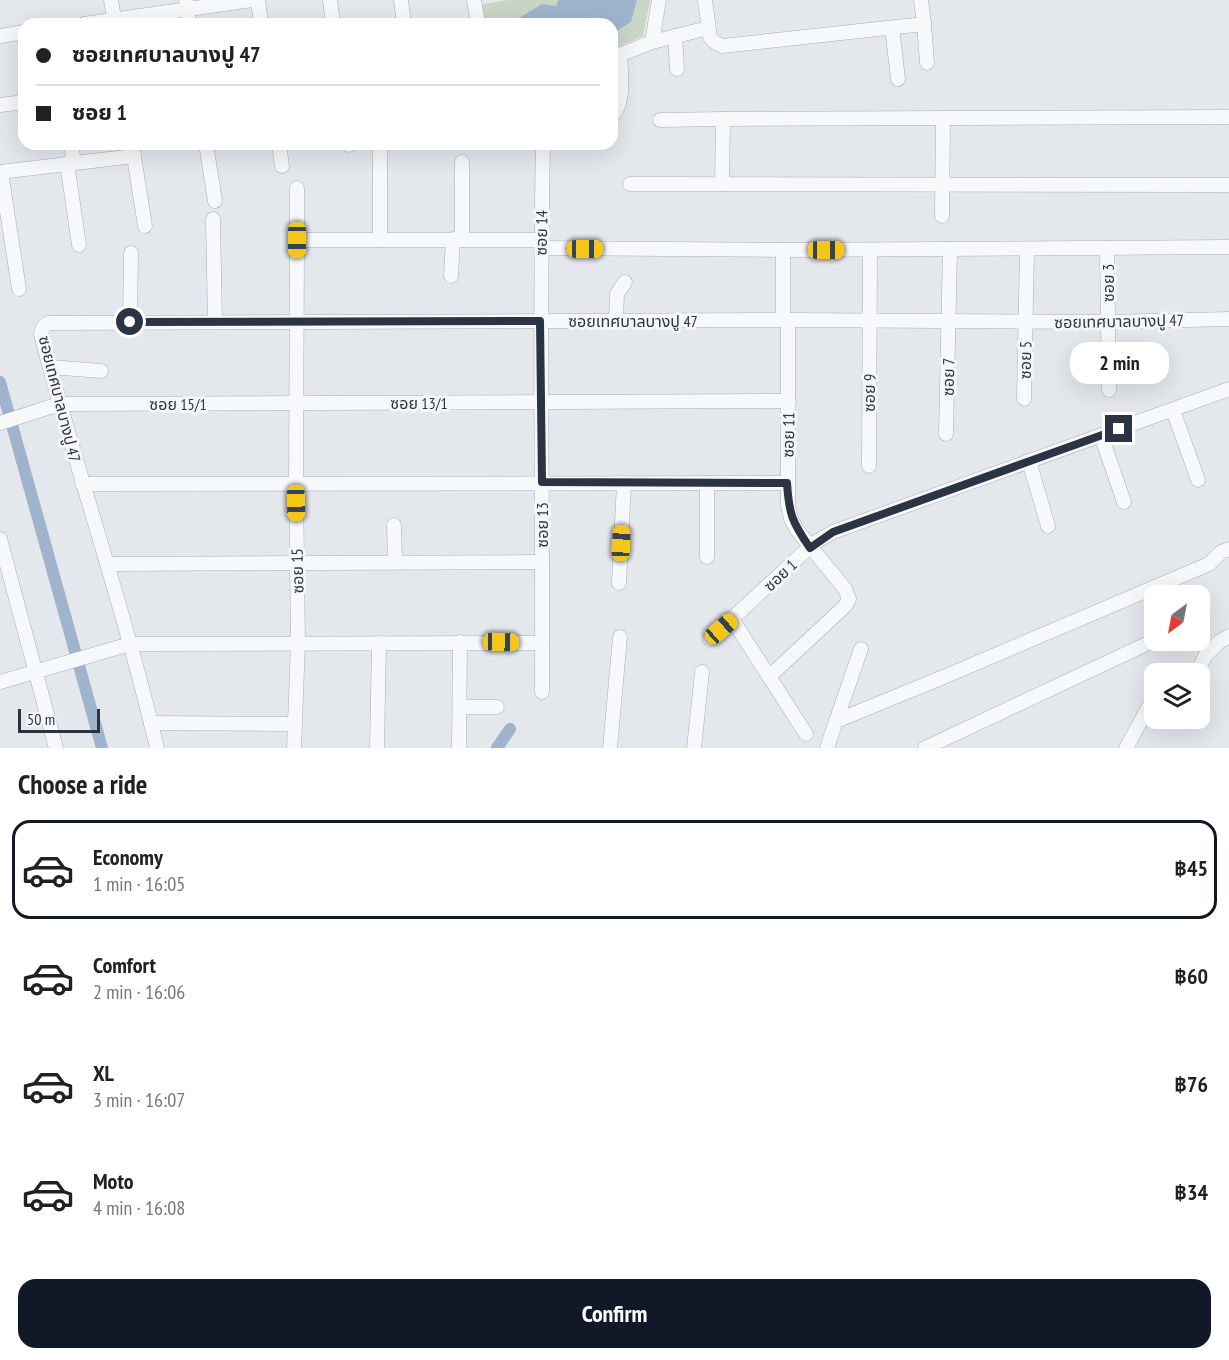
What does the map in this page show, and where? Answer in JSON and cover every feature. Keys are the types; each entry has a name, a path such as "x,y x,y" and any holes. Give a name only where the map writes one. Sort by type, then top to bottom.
{"street":[{"path":"111,0 113,18"},
{"path":"141,18 252,0"},
{"path":"258,0 260,18"},
{"path":"330,0 332,18"},
{"path":"401,0 403,18"},
{"path":"474,0 477,18"},
{"path":"652,42 659,0"},
{"path":"705,0 708,28 713,41 722,46 924,24"},
{"path":"921,0 927,63"},
{"path":"618,56 652,42 708,28"},
{"path":"892,28 898,79"},
{"path":"0,36 18,33"},
{"path":"675,36 677,69"},
{"path":"618,90 618,109"},
{"path":"0,105 18,103"},
{"path":"660,120 1229,117"},
{"path":"722,184 723,119"},
{"path":"942,216 944,119"},
{"path":"71,150 79,245"},
{"path":"19,289 1,172 133,150 145,226"},
{"path":"207,150 215,201"},
{"path":"280,150 282,166"},
{"name":"ซอย 14","path":"540,321 543,150"},
{"path":"380,152 380,240"},
{"path":"451,276 457,239 462,162"},
{"path":"630,184 1229,185"},
{"name":"ซอย 15","path":"294,748 298,643 297,188"},
{"path":"213,219 215,322"},
{"path":"297,240 457,239 541,244 783,250 1229,247"},
{"name":"ซอย 3","path":"1107,248 1109,390"},
{"name":"ซอย 7","path":"946,434 950,249"},
{"name":"ซอย 5","path":"1024,399 1027,249"},
{"name":"ซอย 11","path":"770,676 846,606 849,599 845,589 810,548 791,519 788,505 789,401 783,250"},
{"name":"ซอย 9","path":"869,466 870,250"},
{"path":"130,322 131,253"},
{"path":"616,321 616,294 625,282"},
{"name":"ซอยเทศบาลบางปู 47","path":"157,748 108,564 59,405 41,334 43,327 48,323 949,320 1025,322 1229,319"},
{"name":"ซอย 13","path":"540,321 542,692"},
{"path":"50,368 100,371"},
{"name":"ซอย 1","path":"710,639 810,548 833,532 1229,389"},
{"name":"ซอย 13/1","path":"296,403 789,401"},
{"name":"ซอย 15/1","path":"0,423 59,405 296,403"},
{"path":"1173,410 1198,480"},
{"path":"1101,435 1124,502"},
{"path":"1029,461 1048,526"},
{"path":"619,583 624,483"},
{"path":"707,483 707,557"},
{"path":"82,484 787,483"},
{"path":"394,525 395,562"},
{"path":"0,539 56,748"},
{"path":"836,721 1209,564 1221,552 1229,549"},
{"path":"108,564 542,562"},
{"path":"732,619 806,735"},
{"path":"1201,663 1204,656 1229,636"},
{"path":"610,748 620,637"},
{"path":"459,748 460,642"},
{"path":"377,748 379,643"},
{"path":"0,682 130,644 542,643"},
{"path":"925,748 1144,645"},
{"path":"827,748 861,649"},
{"path":"694,748 702,672"},
{"path":"461,707 497,707"},
{"path":"1126,748 1144,715"},
{"path":"151,723 294,724"}],"green space":[{"path":"507,0 558,0 556,6 542,4 519,18 479,18 477,5"},
{"path":"637,0 650,0 643,36 618,46 618,30 631,22"}],"water":[{"path":"558,0 637,0 631,22 618,30 618,18 519,18 542,4 556,6"}],"waterway":[{"path":"0,382 102,748"},
{"path":"497,748 510,729"}],"route":[{"path":"130,322 540,321 542,482 787,483 791,519 810,548 822,537 833,532 1119,429"}]}
